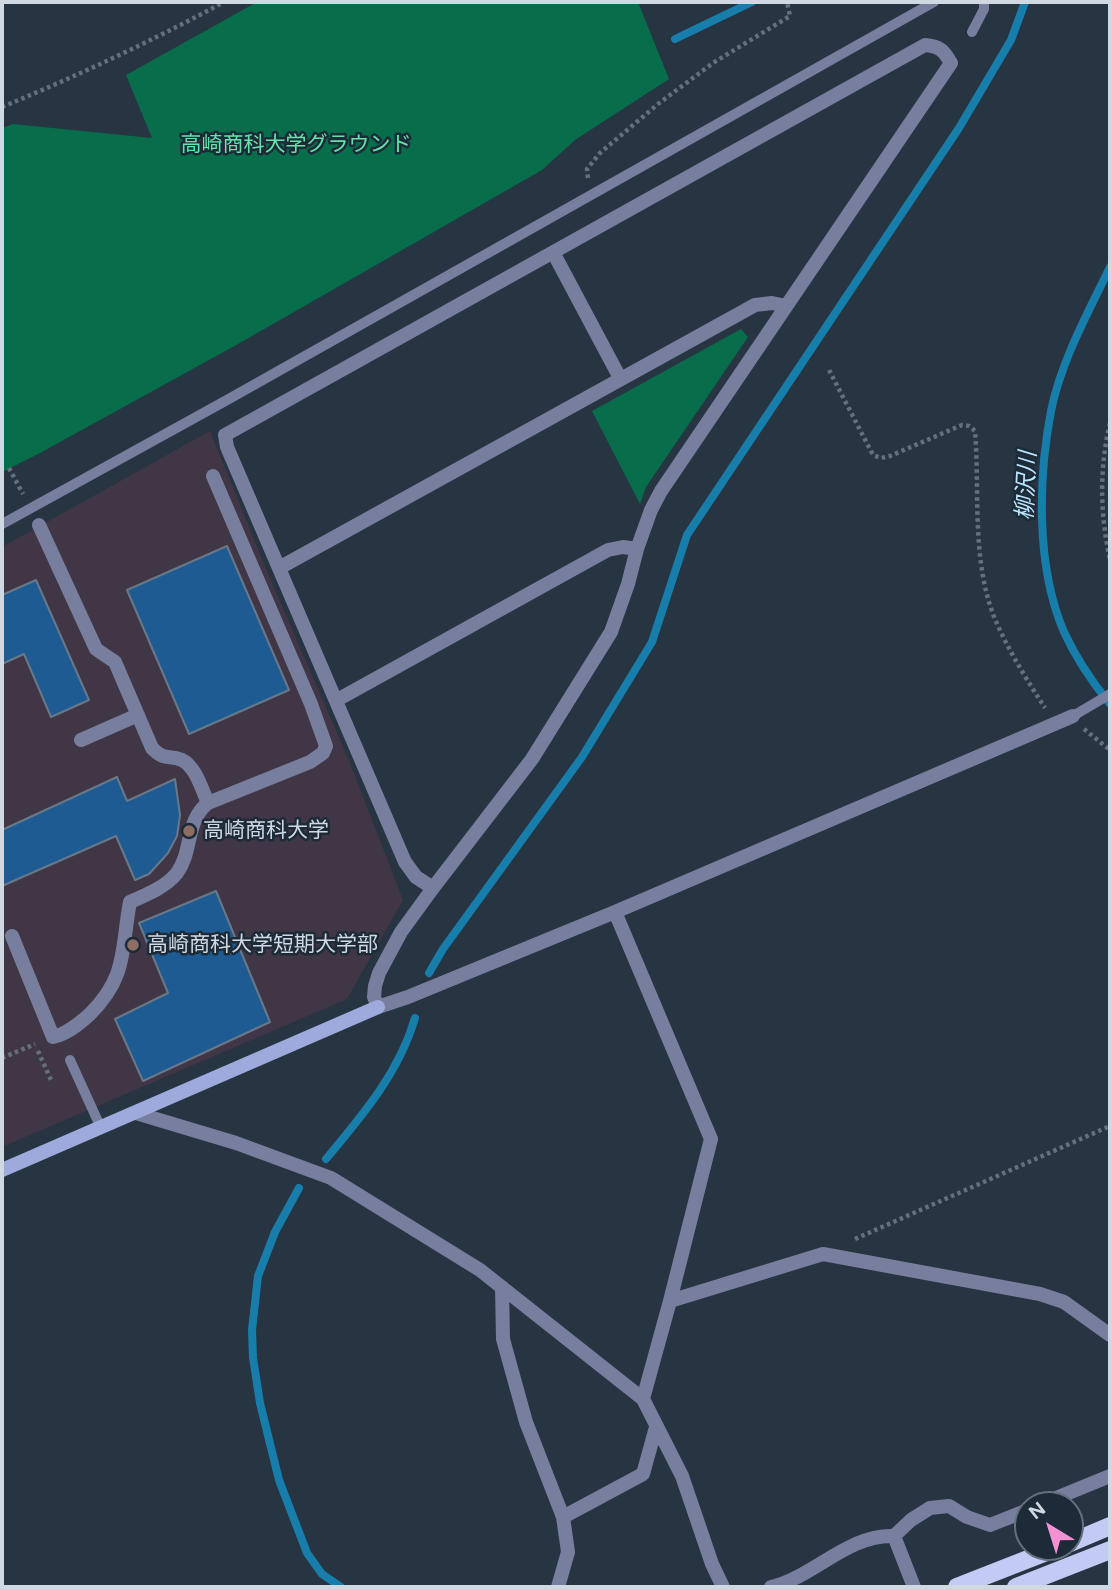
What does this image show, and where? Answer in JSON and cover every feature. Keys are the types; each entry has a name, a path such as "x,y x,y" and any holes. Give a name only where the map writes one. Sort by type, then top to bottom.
{"main road":[{"path":"1084,1537 1110,1526"},
{"path":"1016,1587 1110,1550"},
{"path":"957,1587 1023,1561"}],"street":[{"path":"378,1007 374,997 379,973 401,932 532,759 611,632 637,549 661,491 950,63 945,52 937,46 925,45 225,435 227,447 405,862 416,877 433,888"},
{"path":"554,254 620,378"},
{"path":"279,568 755,305 772,303 786,306"},
{"path":"12,936 52,1037 60,1035 80,1023 111,988 124,955 130,902 162,886 176,874 184,861 194,817 208,803 310,762 323,753 326,746 312,704 213,476"},
{"path":"39,526 96,649 115,662 152,748 161,757 184,761 195,773 208,803"},
{"path":"337,699 608,551 623,547 637,549"},
{"path":"81,740 138,715"},
{"path":"2,1170 378,1007 615,912 1073,716"},
{"path":"615,912 711,1139 643,1399"},
{"path":"136,1113 236,1143 331,1178 480,1270 643,1399 682,1476 712,1564 723,1587"},
{"path":"670,1301 823,1254 1040,1294 1064,1302 1110,1335"},
{"path":"502,1287 503,1339 526,1422 563,1517 568,1552 558,1587"},
{"path":"563,1517 643,1474 656,1427"},
{"path":"1073,1491 1110,1476"},
{"path":"771,1587 864,1540 894,1536 911,1520 930,1508 949,1506 967,1517 990,1525 1014,1516"},
{"path":"894,1536 914,1587"}],"lane":[{"path":"2,524 934,2"},
{"path":"972,32 984,9 984,2"},
{"path":"1073,716 1110,694"},
{"path":"70,1060 101,1128"}],"path":[{"path":"2,107 54,86 223,2"},
{"path":"588,196 587,169 600,153 658,103 713,63 790,16 787,2"},
{"path":"829,370 873,455 881,458 890,456 962,425 970,426 975,431 979,545 989,598 995,618 1024,676 1055,723"},
{"path":"1110,423 1102,489 1103,527 1110,560"},
{"path":"9,468 31,508"},
{"path":"1073,716 1086,731 1110,750"},
{"path":"2,1058 52,1037"},
{"path":"35,1044 51,1080"},
{"path":"823,1254 1110,1126"}],"shaded area":[{"name":"高崎商科大学","path":"210,431 350,763 403,900 347,999 2,1147 2,547"}],"green space":[{"name":"高崎商科大学グラウンド","path":"257,2 638,2 669,79 575,140 542,170 238,344 2,472 2,128 13,124 152,138 126,75"},
{"path":"741,329 748,337 646,487 640,504 592,411"}],"building":[{"path":"227,546 289,690 189,734 127,590"},
{"path":"36,580 89,700 51,717 24,654 2,664 2,595"},
{"path":"117,777 127,801 175,779 180,815 177,836 168,853 149,874 135,880 116,836 2,886 2,830"},
{"path":"216,891 270,1022 143,1081 115,1019 168,993 139,923"}],"waterway":[{"path":"675,39 752,2"},
{"path":"429,973 443,949 582,757 652,642 687,535 959,128 1011,40 1025,2"},
{"name":"柳沢川","path":"1110,267 1061,374 1051,411 1042,494 1044,551 1055,607 1074,651 1110,704"},
{"path":"326,1159 378,1093 399,1057 415,1018"},
{"path":"299,1188 275,1232 258,1276 252,1330 253,1358 260,1403 279,1480 307,1553 322,1574 341,1587"}],"place":[{"name":"高崎商科大学","path":"189,831"},
{"name":"高崎商科大学短期大学部","path":"133,945"}]}
